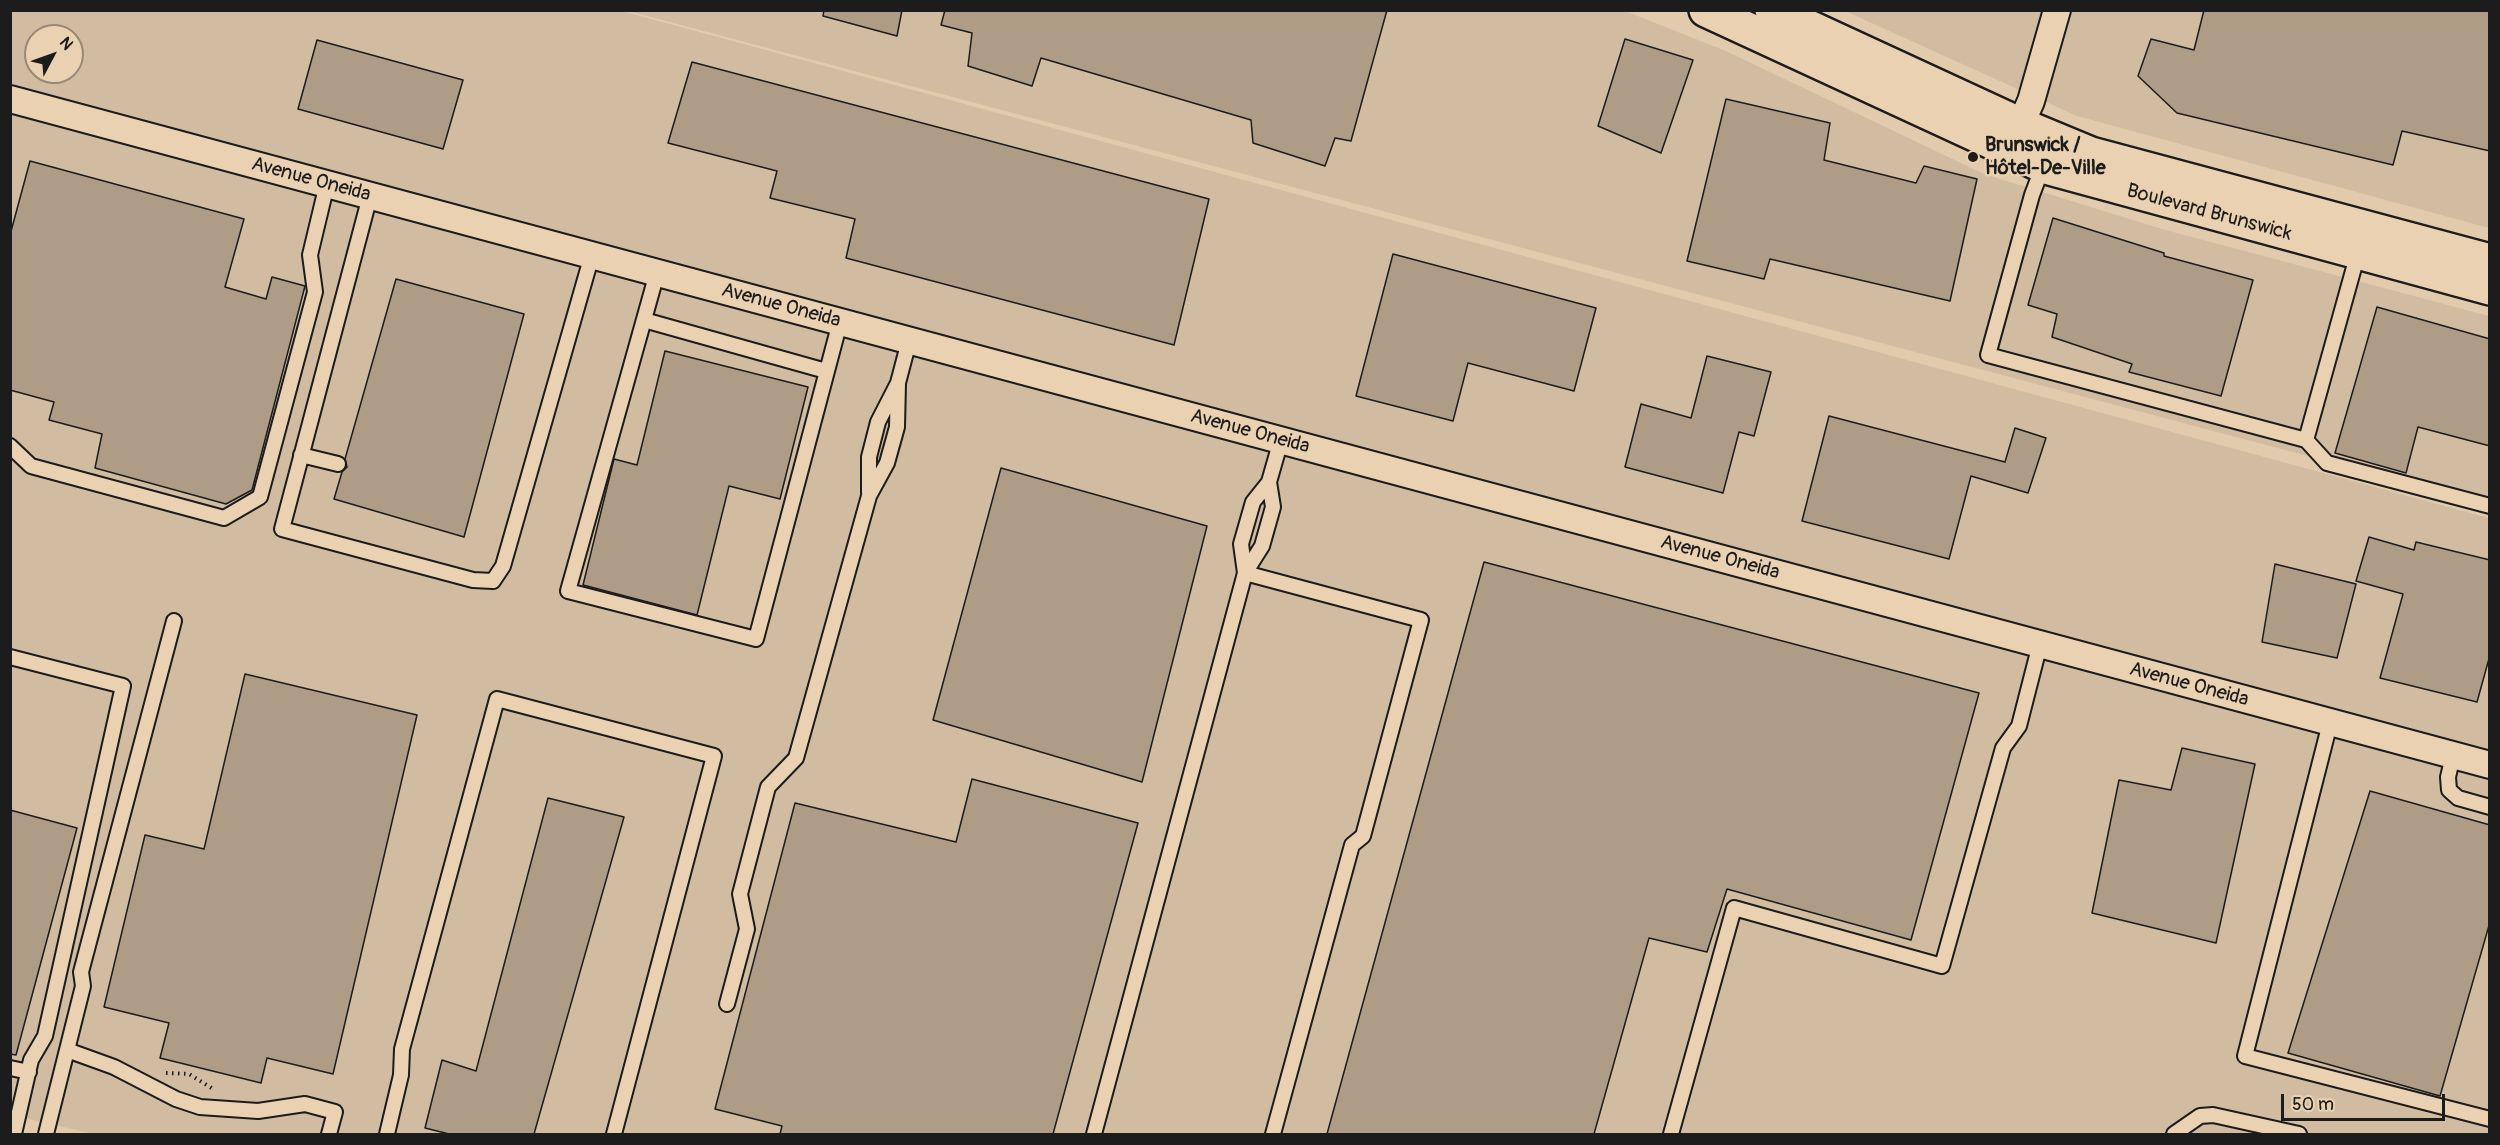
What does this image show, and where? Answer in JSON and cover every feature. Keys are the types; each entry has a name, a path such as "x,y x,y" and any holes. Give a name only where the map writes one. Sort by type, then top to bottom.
{"street":[{"name":"Boulevard Brunswick","path":"1706,10 2015,138 2108,159 2490,261"},
{"name":"Boulevard Brunswick","path":"1772,10 2015,138 2043,166 2490,288"},
{"path":"2015,138 2034,93 2057,10"},
{"name":"Avenue Oneida","path":"10,99 2490,765"}],"lane":[{"path":"2043,166 2032,195 1988,355 2307,440 2327,463 2490,506"},
{"path":"10,446 31,466 224,518 260,497 315,292 310,255 327,184"},
{"path":"370,196 282,529 473,580 493,580 503,566 592,255"},
{"path":"2307,440 2358,253"},
{"path":"657,273 568,591 756,639 840,322"},
{"path":"644,321 826,371"},
{"path":"869,496 869,457 878,422 898,383 909,341"},
{"path":"727,1004 747,928 740,894 768,787 796,758 869,496 887,463 897,428 898,383"},
{"path":"1245,573 1241,544 1253,502 1269,482 1281,440"},
{"path":"301,454 339,464"},
{"path":"1094,1134 1245,573 1262,546 1273,507 1269,482"},
{"path":"1245,573 1421,620 1363,836 1352,845 1273,1134"},
{"path":"46,1134 83,986 81,972 174,621"},
{"path":"1671,1134 1734,908 1942,966 2003,748 2019,726 2040,644"},
{"path":"10,657 123,686 45,1036 31,1060 14,1134"},
{"path":"387,1134 401,1075 402,1049 497,699 714,756 614,1134"},
{"path":"2330,723 2245,1056 2490,1119"},
{"path":"2453,756 2448,777 2449,790 2458,798 2490,807"},
{"path":"67,1050 109,1065 169,1096 200,1107 258,1111 305,1104 335,1112 329,1134"},
{"path":"10,1068 28,1072"},
{"path":"2175,1134 2200,1116 2213,1115 2299,1134"}],"path":[{"path":"162,1074 189,1074 197,1077 214,1091"}],"shaded area":[{"path":"11,11 622,11 2489,518 2489,1134 94,1134 11,1115"},
{"path":"628,11 1625,11 1726,51 1984,174 2162,229 2489,316 2489,504"},
{"path":"1845,11 2489,11 2489,228 2077,116"}],"building":[{"path":"824,10 902,10 897,36 823,16"},
{"path":"945,10 1387,10 1351,141 1335,138 1325,166 1253,143 1251,120 1041,58 1032,86 968,66 972,33 941,25"},
{"path":"2204,10 2490,10 2490,151 2402,131 2393,165 2177,113 2138,76 2151,39 2194,50"},
{"path":"1625,39 1693,60 1661,153 1598,126"},
{"path":"317,40 463,80 443,149 298,109"},
{"path":"692,62 1209,199 1174,345 846,258 855,219 770,198 777,171 668,143"},
{"path":"1726,99 1830,123 1824,160 1916,183 1924,166 1977,179 1950,301 1770,259 1764,279 1687,261"},
{"path":"30,161 244,219 225,287 266,299 272,277 305,286 252,490 226,504 95,468 102,434 49,420 54,402 10,390 10,235"},
{"path":"2053,218 2164,253 2164,256 2253,280 2221,396 2129,372 2132,364 2052,337 2057,314 2028,305"},
{"path":"1393,254 1596,308 1574,391 1468,363 1453,421 1356,396"},
{"path":"396,279 524,314 464,537 334,499 342,472 347,467 345,459"},
{"path":"2377,307 2490,339 2490,446 2418,427 2406,473 2335,453"},
{"path":"665,351 808,387 780,499 729,486 697,615 583,585 614,459 637,465"},
{"path":"1707,356 1771,372 1754,436 1739,432 1723,493 1625,467 1641,404 1691,418"},
{"path":"1829,416 2005,462 2015,428 2046,438 2028,493 1971,476 1949,559 1802,521"},
{"path":"1001,468 1207,526 1142,782 933,720"},
{"path":"2369,537 2414,550 2416,542 2490,560 2490,655 2477,702 2380,678 2403,594 2356,581"},
{"path":"1484,562 1979,693 1911,940 1727,889 1707,952 1649,938 1594,1134 1327,1134"},
{"path":"2275,564 2356,584 2337,658 2262,642"},
{"path":"245,674 417,715 333,1074 267,1058 261,1083 160,1058 169,1023 104,1007 145,835 204,849"},
{"path":"2182,748 2255,764 2216,943 2092,913 2119,780 2171,790"},
{"path":"972,779 1138,823 1053,1134 780,1134 782,1126 715,1109 795,803 956,842"},
{"path":"2370,791 2490,825 2490,922 2440,1096 2288,1053"},
{"path":"548,798 624,817 534,1134 449,1134 425,1128 442,1060 476,1071"},
{"path":"10,810 77,828 16,1055 10,1054"}],"place":[{"name":"Brunswick / Hôtel-De-Ville","path":"1973,157"}]}
